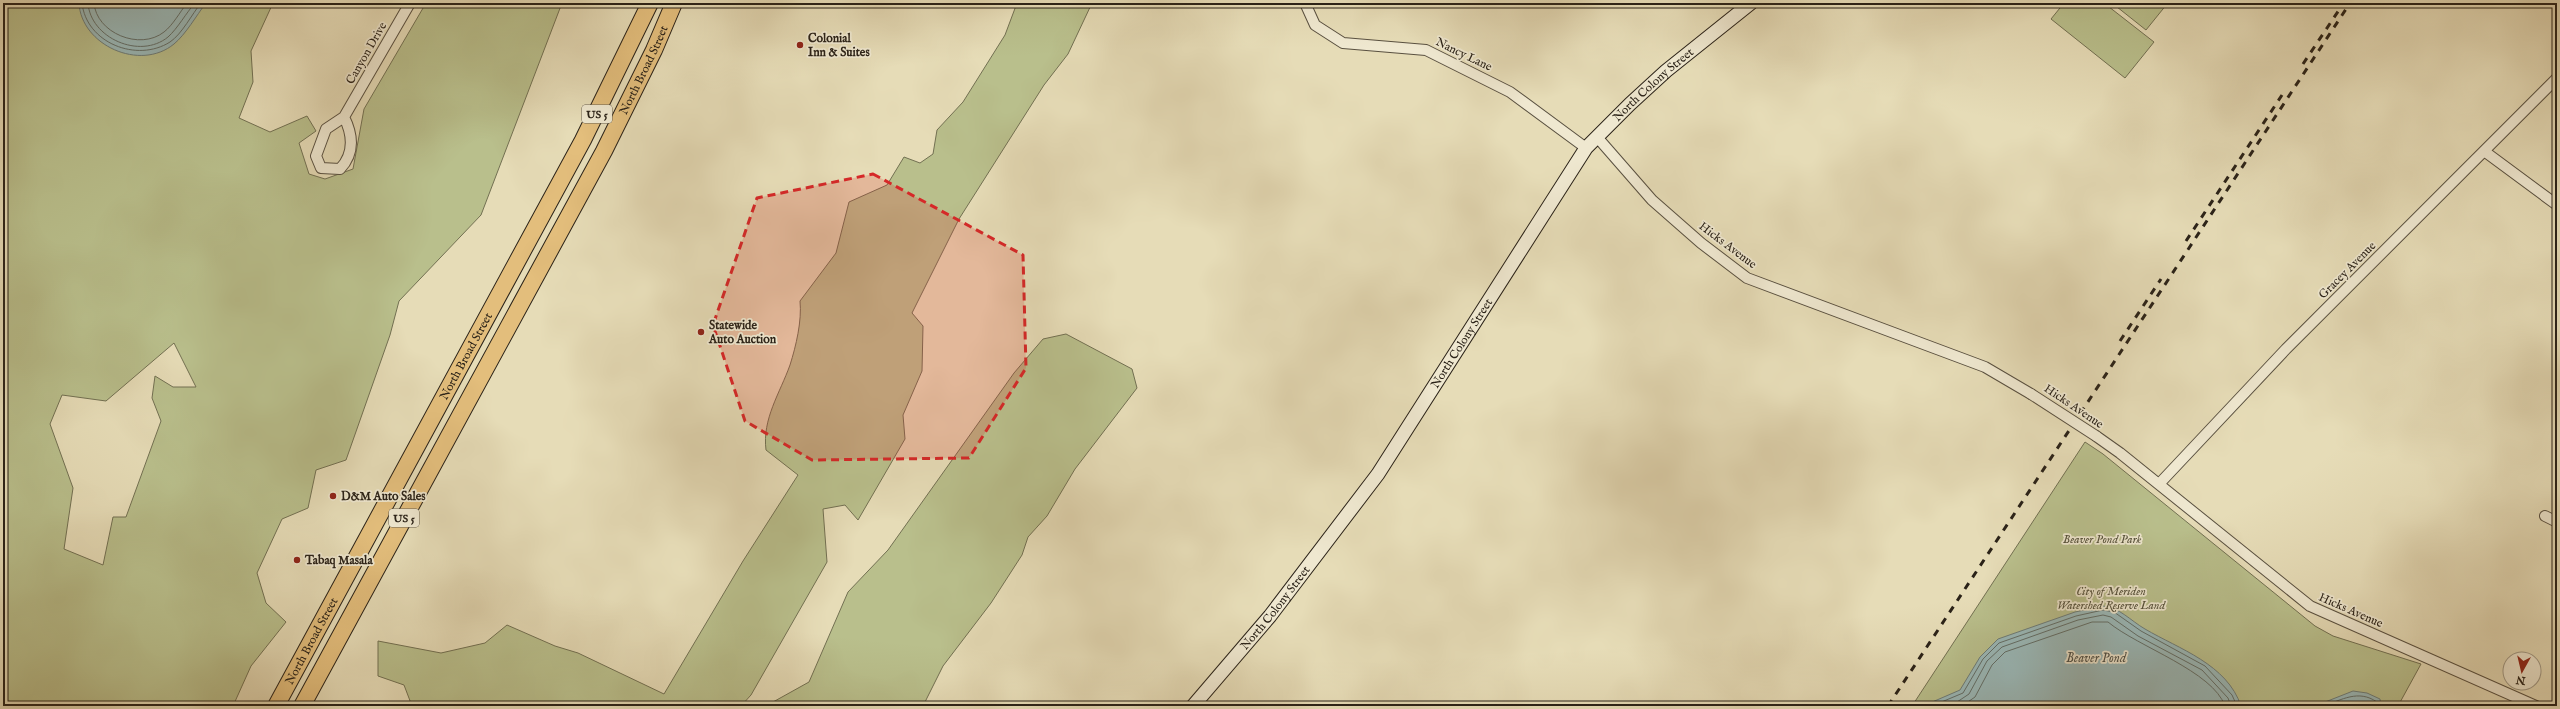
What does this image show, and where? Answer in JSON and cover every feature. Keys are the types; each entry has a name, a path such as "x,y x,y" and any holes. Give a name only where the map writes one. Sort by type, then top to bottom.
{"highway":[{"name":"North Broad Street","path":"276,706 609,91 650,3"},
{"name":"North Broad Street","path":"302,706 559,233 631,96 674,3"},
{"path":"538,223 559,233"}],"main road":[{"name":"North Colony Street","path":"1193,706 1270,616 1378,474 1586,148 1666,71 1750,3"}],"street":[{"name":"Canyon Drive","path":"344,117 352,132 348,161 340,169 321,168 316,156 326,128 344,117 410,3"},
{"name":"Nancy Lane","path":"1305,3 1316,25 1342,43 1426,50 1510,92 1586,148"},
{"name":"Gracey Avenue","path":"2159,484 2286,349 2557,78"},
{"name":"Hicks Avenue","path":"1597,137 1652,200 1701,243 1747,278 1985,367 2031,394 2096,436 2159,484 2310,606 2536,706"},
{"path":"2484,151 2557,205"},
{"path":"2545,516 2557,522"}],"highlighted area":[{"path":"873,174 1023,255 1026,368 969,458 812,460 745,421 713,325 757,198"}],"green space":[{"path":"3,3 273,3 251,51 253,82 239,118 270,132 307,116 316,131 299,143 309,174 325,179 353,169 364,109 426,3 562,3 481,215 399,301 390,335 346,460 316,470 308,508 282,519 257,573 266,603 286,622 251,666 233,706 3,706","holes":["174,343 196,387 173,387 155,376 152,398 161,421 126,517 113,517 103,565 64,549 73,488 50,424 62,395 106,401"]},
{"path":"1017,3 1092,3 1068,54 1044,85 959,219 912,313 923,326 922,371 903,415 905,439 858,520 845,505 823,509 827,562 751,695 741,706 412,706 404,685 378,676 378,641 441,653 485,643 507,625 555,646 578,653 664,694 743,561 798,475 766,450 765,439 769,417 790,365 798,333 800,301 836,253 849,202 887,185 904,157 920,163 933,154 937,130 963,102 1005,35"},
{"path":"2064,3 2104,3 2154,42 2125,78 2051,19"},
{"path":"2112,3 2165,3 2167,4 2146,30"},
{"path":"1066,334 1132,369 1137,388 1075,469 1047,516 1028,537 1022,555 991,603 943,666 923,706 771,706 773,702 809,682 848,592 888,550 1014,373 1043,339"},
{"name":"City of Meriden Watershed Reserve Land","path":"2085,442 2103,454 2315,626 2333,636 2421,664 2398,706 1912,706"}],"water":[{"path":"79,3 206,3 187,30 174,44 160,52 145,55 130,54 114,50 101,42 90,31 82,18"},
{"name":"Beaver Pond","path":"2103,606 2120,612 2145,629 2187,651 2213,668 2225,679 2234,691 2241,706 1923,706 1960,690 1980,657 1998,639 2075,612"},
{"path":"2353,691 2367,693 2380,699 2381,706 2315,706"}],"railway":[{"path":"1888,706 2350,3"},
{"path":"2303,64 2343,4"},
{"path":"2186,241 2282,95"},
{"path":"2120,341 2161,279"}],"place":[{"name":"Colonial Inn & Suites","path":"800,45"},
{"name":"Statewide Auto Auction","path":"701,332"},
{"name":"D&M Auto Sales","path":"333,496"},
{"name":"Tabaq Masala","path":"297,560"}],"park label":[{"name":"Beaver Pond Park","path":"2102,539"}]}
